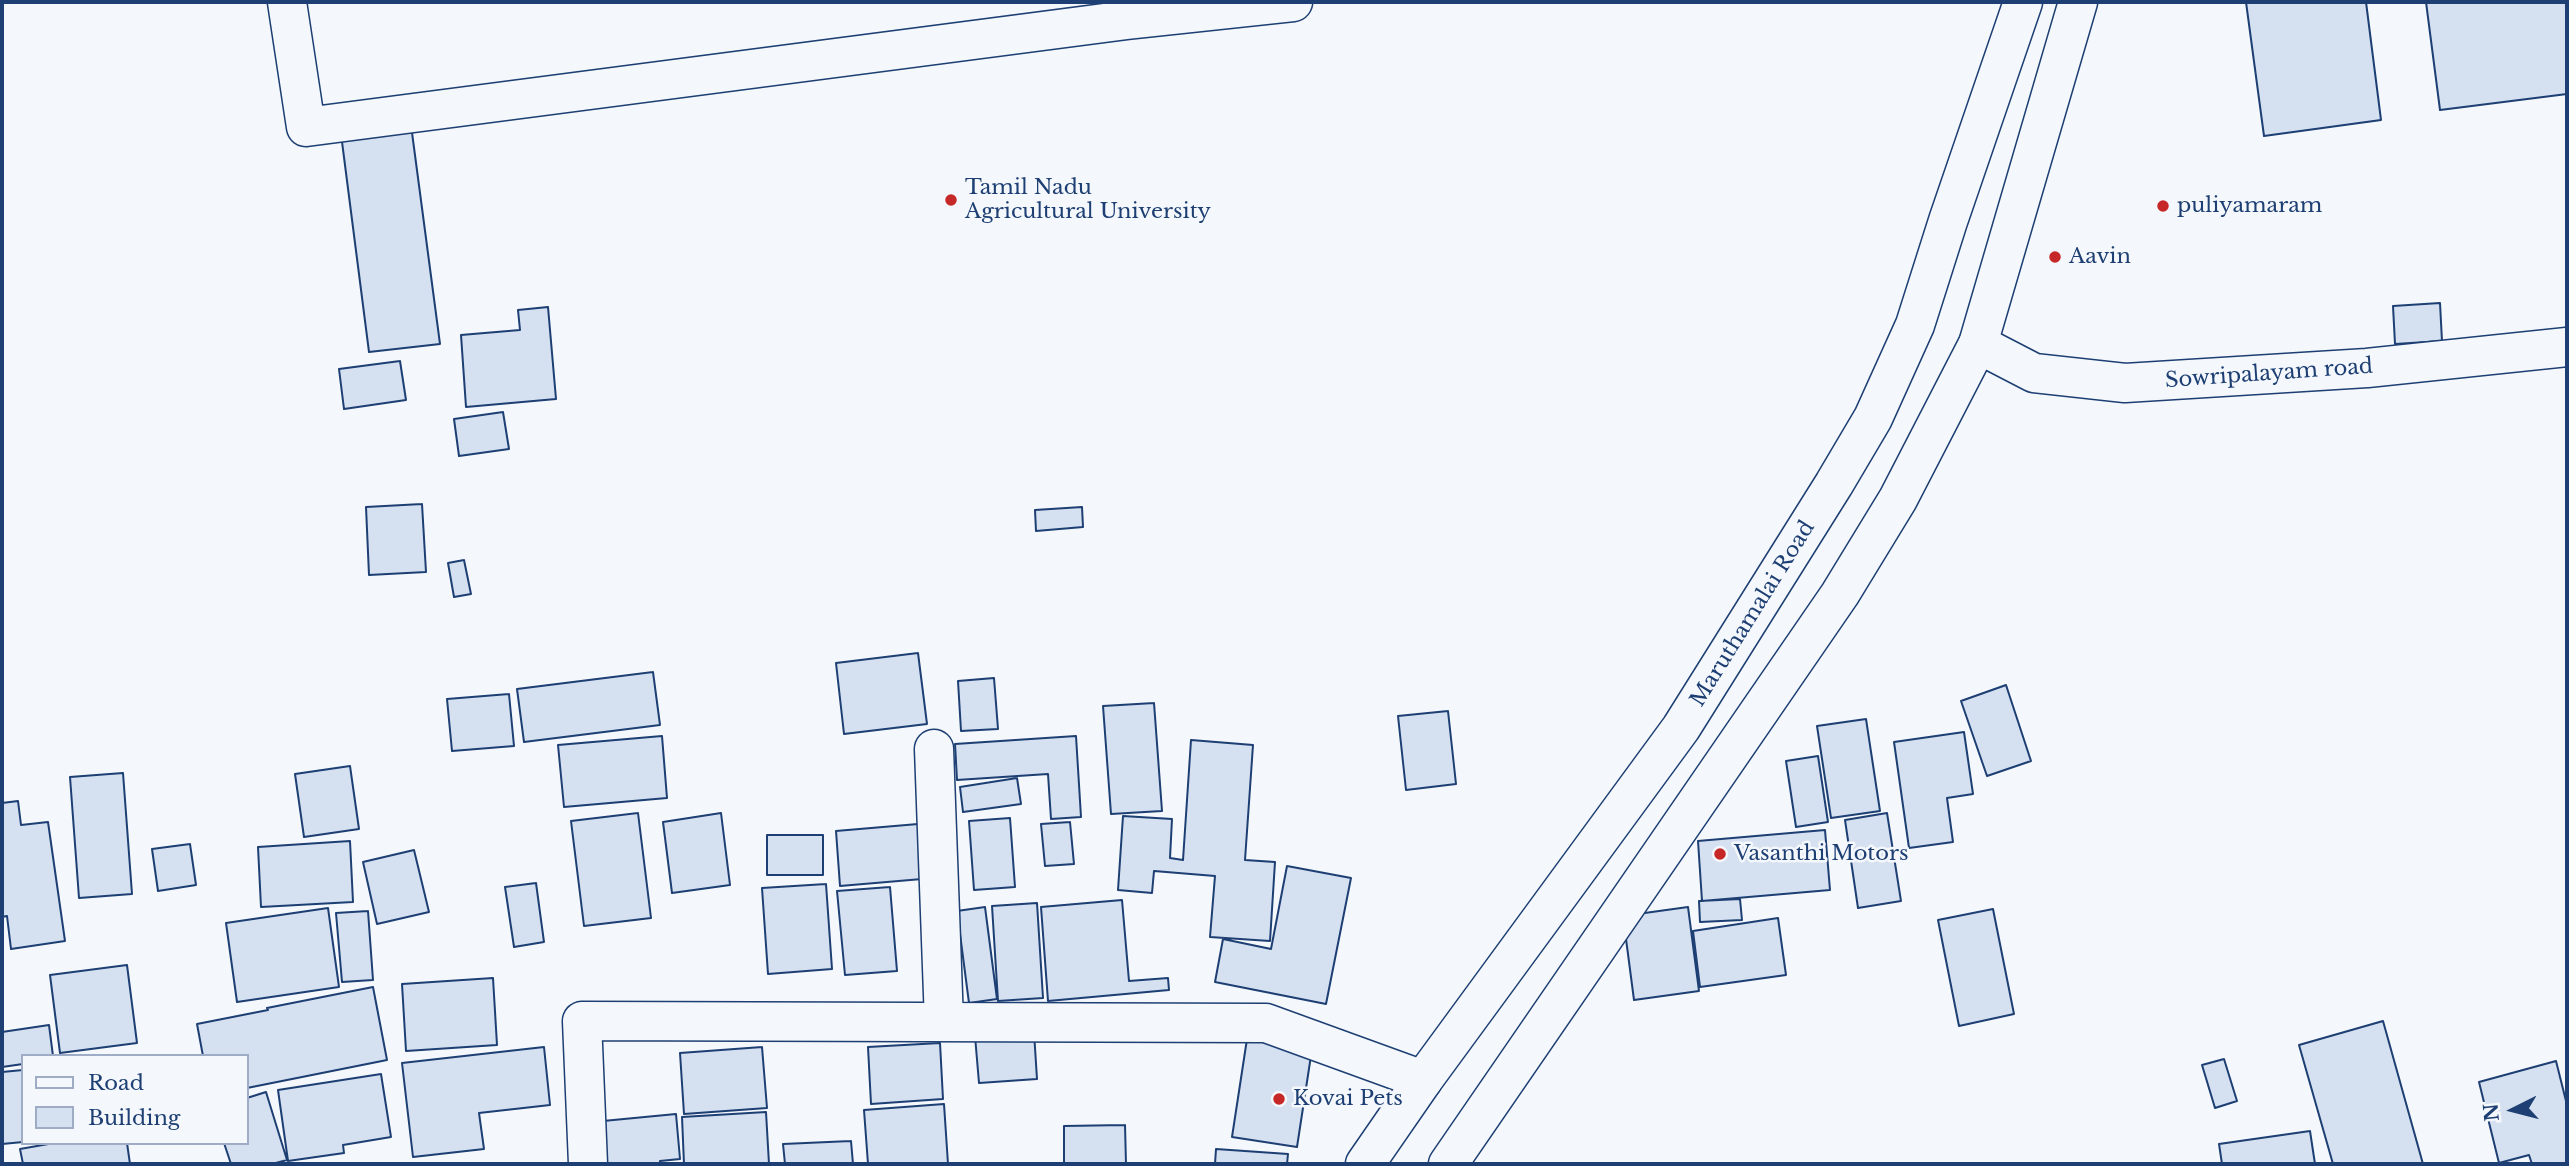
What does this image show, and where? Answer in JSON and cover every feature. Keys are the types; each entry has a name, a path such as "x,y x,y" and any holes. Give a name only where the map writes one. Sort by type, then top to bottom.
{"street":[{"path":"287,2 306,127 1127,11 1293,2"},
{"name":"Maruthamalai Road","path":"1365,1164 1423,1080 1681,728 1835,484 1873,418 1915,325 2023,2"},
{"path":"1448,1164 1840,594 1898,499 1978,344 2078,2"},
{"name":"Sowripalayam road","path":"1978,344 2034,373 2124,383 2367,368 2567,347"},
{"path":"934,749 944,1023"},
{"path":"588,1164 582,1021 1266,1023 1423,1080"}],"building":[{"path":"2246,2 2366,2 2381,120 2264,136"},
{"path":"2426,2 2567,2 2567,94 2440,110"},
{"path":"411,125 440,344 369,352 341,134"},
{"path":"2440,303 2442,341 2395,344 2393,306"},
{"path":"548,307 556,399 466,407 461,335 520,330 518,310"},
{"path":"400,361 406,400 344,409 339,369"},
{"path":"503,412 509,449 459,456 454,419"},
{"path":"422,504 426,572 369,575 366,507"},
{"path":"1082,507 1083,527 1036,531 1035,510"},
{"path":"464,560 471,594 454,597 448,563"},
{"path":"918,653 927,724 844,734 836,663"},
{"path":"653,672 660,725 524,742 517,689"},
{"path":"994,678 998,729 961,731 958,681"},
{"path":"2006,685 2031,761 1987,776 1961,701"},
{"path":"509,694 514,746 452,751 447,699"},
{"path":"1154,703 1162,811 1111,814 1103,706"},
{"path":"1448,711 1456,784 1406,790 1398,716"},
{"path":"1866,719 1880,811 1831,818 1817,726"},
{"path":"1964,732 1973,794 1947,798 1953,842 1909,848 1894,742"},
{"path":"662,736 667,798 564,807 558,745"},
{"path":"1076,736 1081,817 1051,819 1048,774 957,780 955,744"},
{"path":"1191,740 1253,745 1245,860 1275,862 1270,941 1210,937 1215,876 1154,871 1152,893 1118,890 1123,816 1172,819 1170,858 1183,860"},
{"path":"1818,756 1828,822 1796,827 1786,761"},
{"path":"350,766 359,829 304,837 295,774"},
{"path":"123,773 132,894 79,898 70,777"},
{"path":"1017,778 1021,804 963,812 960,787"},
{"path":"18,801 21,825 48,822 65,941 11,949 7,916 2,917 2,803"},
{"path":"638,813 651,918 584,926 571,821"},
{"path":"721,813 730,885 672,893 663,822"},
{"path":"1887,813 1901,901 1858,908 1845,820"},
{"path":"1010,818 1015,887 974,890 969,821"},
{"path":"1070,822 1074,864 1045,866 1041,824"},
{"path":"918,824 922,879 840,886 836,831"},
{"path":"1825,830 1830,890 1702,901 1698,841"},
{"path":"767,835 823,835 823,875 767,875"},
{"path":"350,841 353,902 261,907 258,847"},
{"path":"190,844 196,885 158,891 152,849"},
{"path":"414,850 429,912 377,924 363,862"},
{"path":"1287,866 1351,878 1326,1004 1215,982 1223,939 1271,949"},
{"path":"536,883 544,942 514,947 505,887"},
{"path":"826,884 832,969 768,974 762,888"},
{"path":"890,887 897,971 845,975 837,891"},
{"path":"1740,899 1742,920 1700,922 1699,901"},
{"path":"1122,900 1129,981 1168,978 1169,990 1048,1001 1041,907"},
{"path":"1037,903 1043,998 998,1001 992,906"},
{"path":"985,907 997,999 969,1003 957,911"},
{"path":"1688,907 1699,991 1634,1000 1623,916"},
{"path":"328,908 339,987 237,1002 226,923"},
{"path":"1993,909 2014,1014 1959,1026 1938,920"},
{"path":"368,911 373,980 342,982 336,913"},
{"path":"1778,918 1786,975 1700,987 1693,931"},
{"path":"127,965 137,1043 60,1053 50,975"},
{"path":"493,978 497,1045 406,1051 402,984"},
{"path":"373,987 387,1060 248,1088 248,1054 203,1054 197,1024 268,1010 267,1008"},
{"path":"2383,1021 2423,1164 2333,1164 2299,1045"},
{"path":"49,1025 53,1054 21,1054 21,1064 2,1067 2,1032"},
{"path":"1034,1032 1037,1079 979,1083 975,1036"},
{"path":"1247,1039 1312,1049 1297,1147 1232,1137"},
{"path":"940,1043 943,1099 871,1104 868,1047"},
{"path":"544,1047 550,1105 479,1113 484,1149 413,1157 402,1063"},
{"path":"762,1047 767,1108 684,1114 680,1053"},
{"path":"2224,1059 2237,1101 2215,1108 2202,1065"},
{"path":"2556,1061 2567,1105 2567,1164 2532,1164 2529,1155 2499,1163 2479,1082"},
{"path":"21,1070 21,1142 2,1144 2,1072"},
{"path":"381,1074 391,1137 343,1145 344,1153 288,1161 278,1090"},
{"path":"266,1092 287,1160 272,1164 231,1164 225,1145 248,1145 248,1098"},
{"path":"944,1104 948,1164 868,1164 864,1110"},
{"path":"766,1112 769,1164 684,1164 682,1117"},
{"path":"676,1114 680,1159 660,1161 660,1164 607,1164 603,1121"},
{"path":"1125,1125 1126,1164 1064,1164 1064,1126"},
{"path":"2310,1131 2315,1164 2222,1164 2219,1144"},
{"path":"851,1141 853,1164 785,1164 783,1144"},
{"path":"43,1145 127,1145 130,1164 23,1164 20,1149"},
{"path":"1216,1149 1288,1154 1287,1164 1215,1164"}],"place":[{"name":"Tamil Nadu Agricultural University","path":"951,200"},
{"name":"puliyamaram","path":"2163,206"},
{"name":"Aavin","path":"2055,257"},
{"name":"Vasanthi Motors","path":"1720,854"},
{"name":"Kovai Pets","path":"1279,1099"}]}
